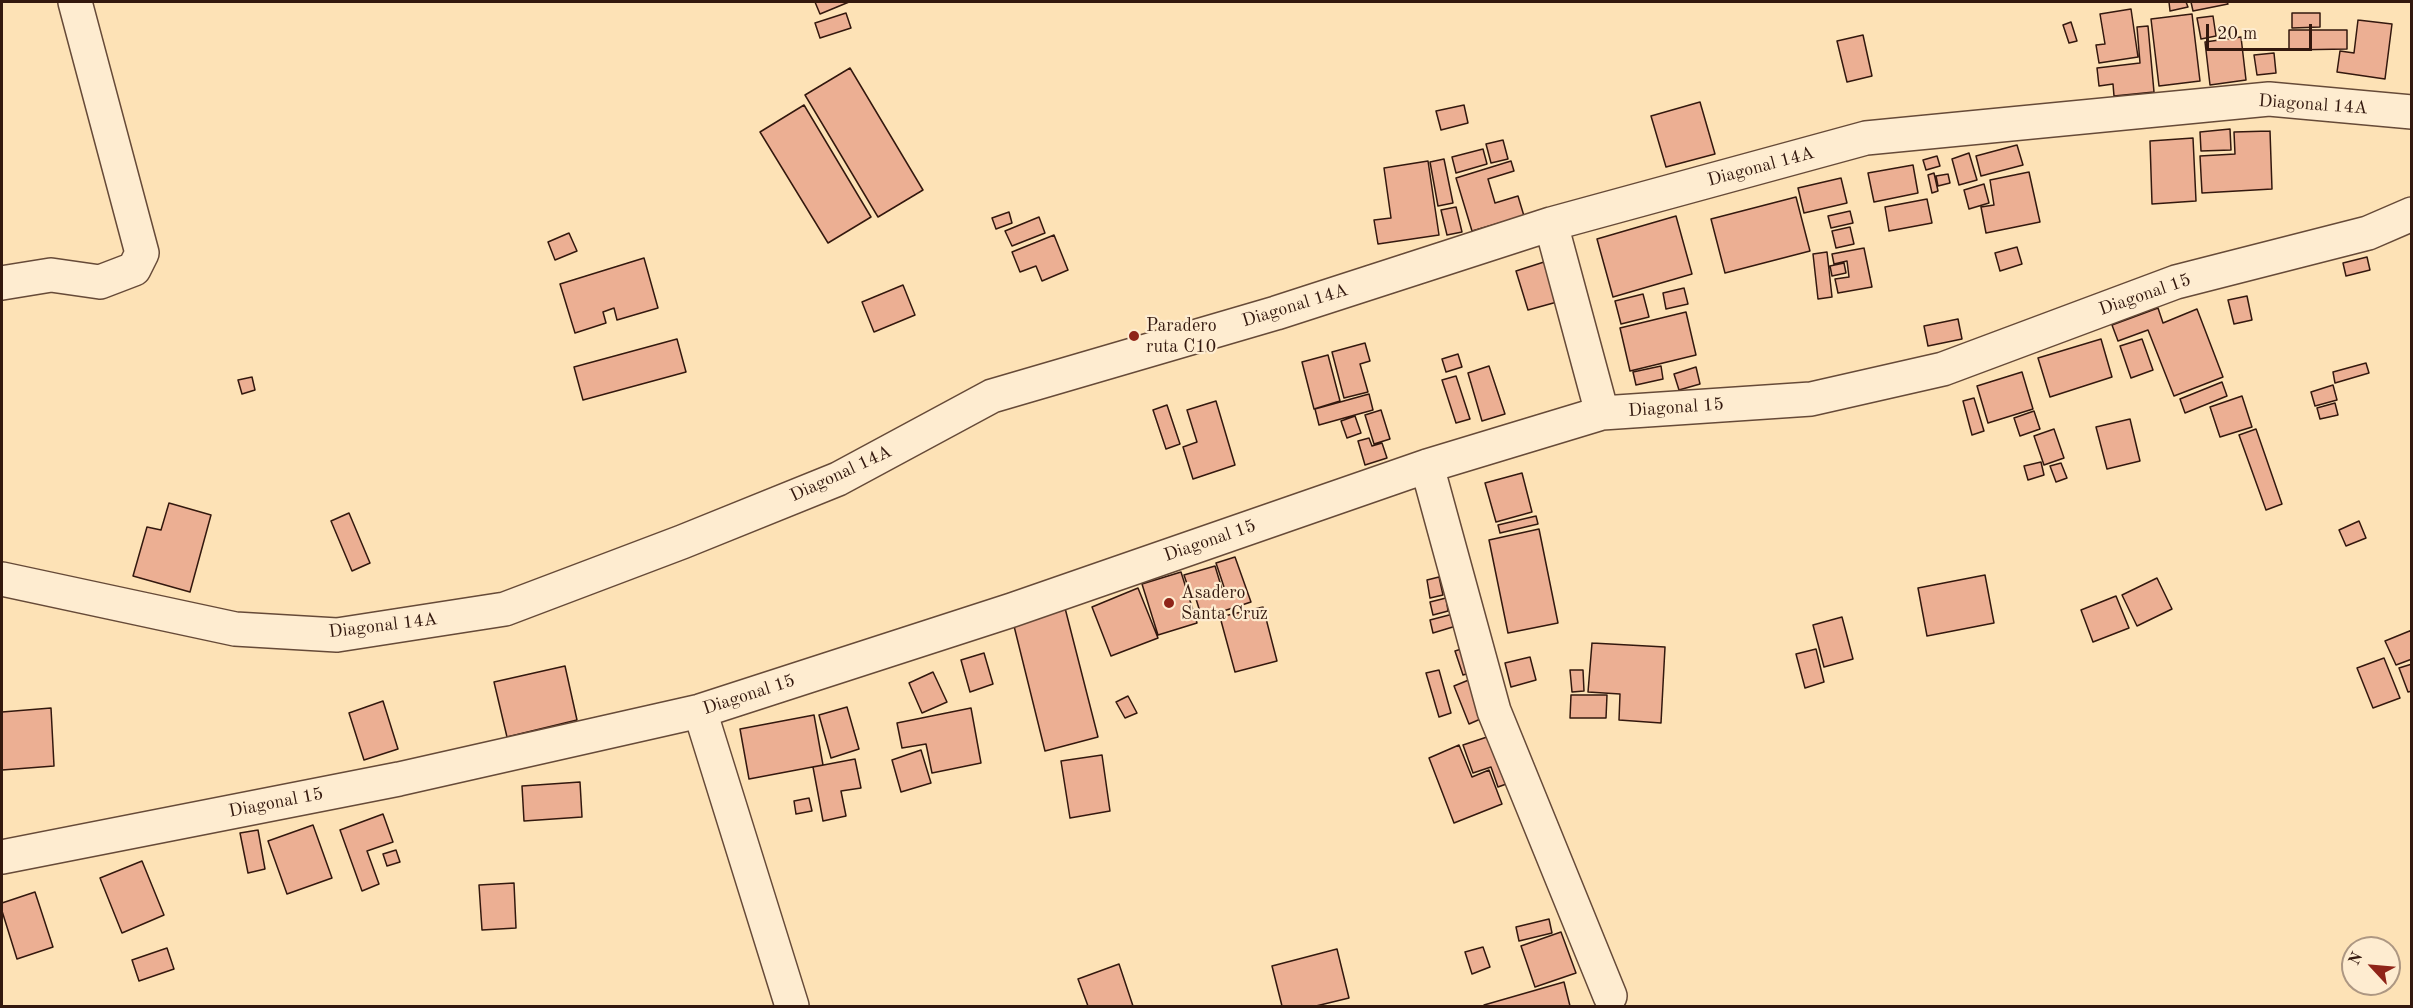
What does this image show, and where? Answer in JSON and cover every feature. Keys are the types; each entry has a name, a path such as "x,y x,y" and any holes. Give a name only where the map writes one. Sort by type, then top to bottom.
{"street":[{"path":"2,283 51,275 100,282 134,269 142,253 75,2"},
{"name":"Diagonal 14A","path":"2,579 234,629 337,635 505,609 682,542 838,479 992,396 1276,313 1551,224 1866,138 2269,99 2412,112"},
{"name":"Diagonal 15","path":"2,857 399,779 700,711 1012,610 1427,466 1602,413 1811,399 1943,369 2176,282 2368,233 2412,214"},
{"path":"1551,224 1602,413"},
{"path":"1427,466 1494,711 1610,996"},
{"path":"700,711 792,1006"}],"building":[{"path":"815,2 849,2 820,14"},
{"path":"2169,2 2186,2 2188,7 2170,11"},
{"path":"2191,2 2227,2 2228,4 2193,11"},
{"path":"2131,9 2138,57 2099,63 2096,45 2105,44 2100,14"},
{"path":"846,13 851,28 820,38 815,23"},
{"path":"2292,13 2320,13 2320,27 2292,28"},
{"path":"2192,14 2200,81 2159,86 2151,19"},
{"path":"2213,16 2216,36 2201,39 2197,18"},
{"path":"2358,20 2392,24 2385,79 2337,72 2340,51 2354,53"},
{"path":"2071,22 2077,41 2069,43 2063,25"},
{"path":"2148,26 2154,92 2114,96 2113,84 2099,86 2097,68 2140,63 2137,27"},
{"path":"2289,30 2347,30 2347,49 2289,50"},
{"path":"1863,35 1872,76 1847,82 1837,41"},
{"path":"2241,37 2246,80 2210,85 2205,42"},
{"path":"2274,53 2276,73 2257,75 2254,55"},
{"path":"850,68 923,190 878,217 805,95"},
{"path":"1700,102 1715,154 1666,167 1651,116"},
{"path":"804,105 871,217 828,243 760,132"},
{"path":"1464,105 1468,123 1441,130 1436,111"},
{"path":"2230,129 2231,150 2201,151 2200,132"},
{"path":"2270,131 2272,189 2202,193 2200,156 2235,154 2234,132"},
{"path":"2193,138 2196,201 2152,204 2150,141"},
{"path":"1503,140 1508,159 1491,163 1486,144"},
{"path":"2017,145 2023,165 1981,176 1976,156"},
{"path":"1483,149 1487,164 1456,173 1452,157"},
{"path":"1969,153 1977,180 1959,185 1952,159"},
{"path":"1937,156 1940,166 1926,170 1923,160"},
{"path":"1444,159 1453,203 1438,206 1430,162"},
{"path":"1428,161 1439,235 1378,244 1374,220 1391,218 1384,168"},
{"path":"1511,161 1514,171 1488,179 1495,203 1518,196 1524,216 1472,231 1456,178"},
{"path":"1913,165 1918,193 1874,202 1868,173"},
{"path":"2029,172 2040,222 1986,233 1981,207 1994,205 1990,180"},
{"path":"1934,173 1938,191 1932,193 1928,175"},
{"path":"1948,174 1950,183 1938,186 1936,176"},
{"path":"1841,178 1847,203 1804,213 1798,188"},
{"path":"1984,184 1989,203 1969,209 1964,190"},
{"path":"1796,197 1810,251 1725,273 1711,219"},
{"path":"1927,199 1932,223 1889,231 1885,207"},
{"path":"1456,207 1462,232 1447,235 1441,210"},
{"path":"1850,211 1853,223 1831,228 1828,216"},
{"path":"1009,212 1012,223 996,229 992,218"},
{"path":"1676,216 1692,274 1613,297 1597,239"},
{"path":"1039,217 1045,233 1012,246 1005,231"},
{"path":"1850,227 1854,244 1836,248 1832,231"},
{"path":"569,233 577,251 555,260 548,242"},
{"path":"1054,235 1068,270 1042,281 1036,266 1020,272 1012,252"},
{"path":"2017,247 2022,264 2000,271 1995,253"},
{"path":"1864,248 1872,287 1838,293 1835,279 1849,277 1847,261 1834,264 1832,254"},
{"path":"1827,252 1832,297 1818,299 1813,254"},
{"path":"2367,257 2370,270 2346,276 2343,263"},
{"path":"644,258 658,308 617,320 614,308 603,312 606,323 575,333 560,284"},
{"path":"1544,262 1557,302 1528,310 1516,271"},
{"path":"1844,263 1846,273 1832,276 1830,266"},
{"path":"903,285 915,315 874,332 862,302"},
{"path":"1684,288 1688,304 1666,309 1663,293"},
{"path":"1643,294 1649,317 1621,324 1615,301"},
{"path":"2247,296 2252,320 2234,324 2228,300"},
{"path":"2158,308 2163,323 2197,309 2223,377 2174,396 2148,330 2118,341 2112,325"},
{"path":"1686,312 1696,355 1630,371 1620,328"},
{"path":"1958,319 1962,339 1928,346 1924,326"},
{"path":"677,339 686,372 583,400 574,367"},
{"path":"2101,339 2112,377 2050,397 2038,358"},
{"path":"2142,339 2153,370 2131,378 2120,346"},
{"path":"1365,343 1370,361 1360,364 1368,392 1344,398 1332,352"},
{"path":"1458,354 1462,367 1446,372 1442,359"},
{"path":"1328,355 1340,401 1314,409 1302,362"},
{"path":"2366,363 2369,373 2335,383 2333,372"},
{"path":"1489,366 1505,414 1482,421 1468,373"},
{"path":"1661,366 1663,379 1636,385 1633,372"},
{"path":"1696,367 1700,384 1679,390 1674,374"},
{"path":"2022,372 2033,409 1988,423 1977,386"},
{"path":"1456,376 1470,419 1456,423 1442,380"},
{"path":"252,377 255,390 242,394 238,380"},
{"path":"2222,382 2227,396 2185,413 2180,399"},
{"path":"2333,385 2337,400 2315,406 2311,392"},
{"path":"1369,394 1373,410 1319,425 1315,409"},
{"path":"2242,396 2252,427 2220,437 2210,407"},
{"path":"1974,398 1984,431 1972,435 1963,401"},
{"path":"1216,401 1235,465 1193,479 1183,447 1197,442 1187,410"},
{"path":"2335,403 2338,415 2320,419 2317,408"},
{"path":"1167,405 1180,444 1166,449 1153,410"},
{"path":"1381,410 1390,439 1374,444 1365,415"},
{"path":"2034,411 2040,429 2020,436 2014,418"},
{"path":"1355,416 1361,433 1347,438 1341,421"},
{"path":"2130,419 2140,461 2107,469 2096,427"},
{"path":"2054,429 2064,458 2044,465 2034,436"},
{"path":"2256,429 2282,504 2266,510 2239,435"},
{"path":"1369,438 1372,446 1382,443 1387,458 1365,465 1358,441"},
{"path":"2041,462 2044,475 2028,480 2024,466"},
{"path":"2061,463 2067,478 2056,482 2050,466"},
{"path":"1522,473 1532,512 1496,522 1485,483"},
{"path":"169,503 211,515 190,592 133,576 147,527 161,530"},
{"path":"349,513 370,563 352,571 331,521"},
{"path":"1536,516 1538,524 1500,533 1498,525"},
{"path":"2359,521 2366,538 2346,546 2339,530"},
{"path":"1539,529 1558,623 1508,633 1489,540"},
{"path":"1235,557 1251,602 1202,618 1196,599 1225,590 1216,563"},
{"path":"1215,566 1222,589 1192,599 1184,575"},
{"name":"Asadero Santa Cruz","path":"1181,572 1197,623 1158,635 1142,584"},
{"path":"1985,575 1994,623 1927,636 1918,588"},
{"path":"1439,577 1443,595 1430,598 1427,580"},
{"path":"2157,578 2172,609 2137,626 2122,595"},
{"path":"1138,588 1158,638 1111,656 1092,607"},
{"path":"2116,596 2129,628 2093,642 2081,610"},
{"path":"1446,598 1448,611 1433,615 1430,602"},
{"path":"1263,607 1277,661 1235,672 1220,617"},
{"path":"1065,608 1098,737 1045,751 1013,622"},
{"path":"1453,614 1456,626 1433,633 1430,620"},
{"path":"1842,617 1853,659 1824,667 1813,625"},
{"path":"2412,630 2412,659 2396,665 2385,641"},
{"path":"1592,643 1665,647 1661,723 1619,720 1620,694 1588,692"},
{"path":"1471,646 1479,670 1463,675 1455,651"},
{"path":"1816,649 1824,682 1805,688 1796,654"},
{"path":"984,653 993,684 970,692 961,660"},
{"path":"1530,657 1536,680 1511,687 1505,663"},
{"path":"2384,658 2400,698 2373,708 2357,668"},
{"path":"2412,664 2412,691 2408,692 2399,668"},
{"path":"565,666 577,720 507,737 494,682"},
{"path":"1439,670 1451,713 1439,717 1426,673"},
{"path":"1570,670 1583,670 1584,691 1572,692"},
{"path":"933,672 947,702 922,713 909,683"},
{"path":"1476,677 1492,714 1469,724 1454,686"},
{"path":"1571,695 1607,695 1606,718 1570,718"},
{"path":"1128,696 1137,713 1125,718 1116,702"},
{"path":"383,701 398,749 364,760 349,713"},
{"path":"847,707 859,749 831,758 819,715"},
{"path":"51,708 54,766 2,770 2,712"},
{"path":"971,708 981,763 932,773 926,744 902,748 897,723"},
{"path":"814,715 823,765 749,779 740,729"},
{"path":"1493,735 1509,783 1498,787 1491,767 1473,773 1463,745"},
{"path":"1459,745 1472,777 1489,770 1502,804 1454,823 1429,758"},
{"path":"921,750 931,783 901,792 892,760"},
{"path":"1102,755 1110,811 1070,818 1061,761"},
{"path":"855,759 861,788 841,791 846,816 823,821 813,767"},
{"path":"580,782 582,817 524,821 522,786"},
{"path":"809,798 812,811 796,814 794,801"},
{"path":"383,814 393,842 367,851 379,884 362,891 340,830"},
{"path":"313,825 332,878 287,894 268,841"},
{"path":"258,830 265,869 248,873 240,833"},
{"path":"396,850 400,862 387,866 383,854"},
{"path":"142,861 164,915 122,933 100,878"},
{"path":"514,883 516,928 482,930 479,885"},
{"path":"35,892 53,947 17,959 2,911 2,903"},
{"path":"1549,919 1552,933 1519,941 1516,927"},
{"path":"1561,932 1576,973 1535,987 1521,946"},
{"path":"1483,947 1490,967 1472,974 1465,952"},
{"path":"167,948 174,969 139,981 132,960"},
{"path":"1337,949 1349,998 1316,1006 1282,1006 1272,966"},
{"path":"1119,964 1133,1006 1088,1006 1078,979"},
{"path":"1564,982 1570,1006 1484,1005"}],"place":[{"name":"Paradero ruta C10","path":"1134,336"},
{"name":"Asadero Santa Cruz","path":"1169,603"}]}
